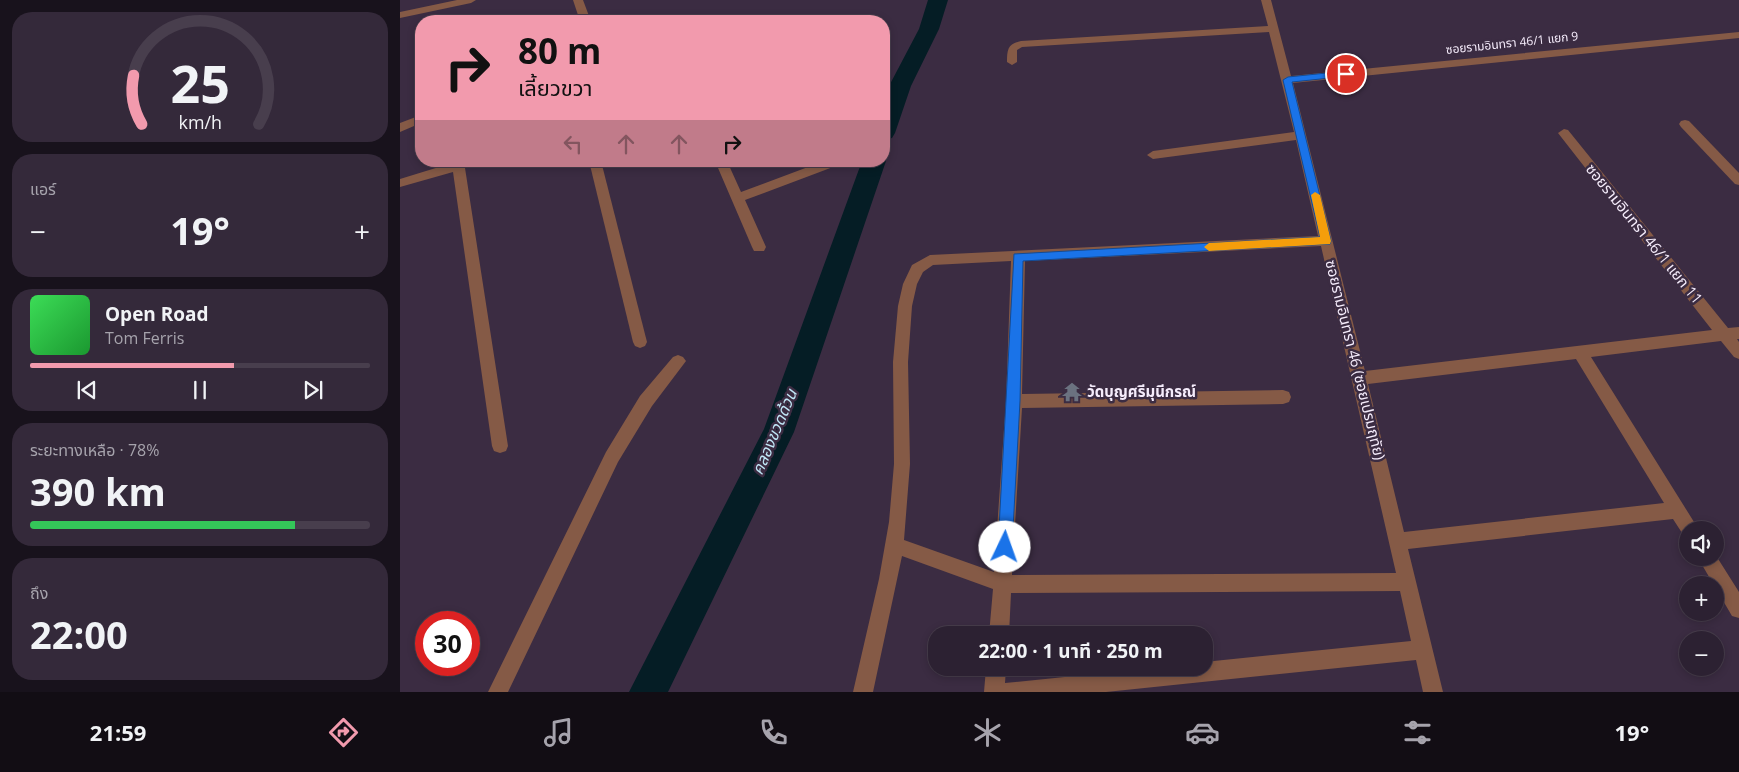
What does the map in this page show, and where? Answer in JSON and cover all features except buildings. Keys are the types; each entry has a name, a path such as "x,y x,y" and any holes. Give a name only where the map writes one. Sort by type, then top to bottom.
{"street":[{"path":"400,15 471,0"},
{"path":"578,0 584,15"},
{"name":"ซอยรามอินทรา 46 (ซอยเปรมฤทัย)","path":"1266,0 1288,80 1360,378 1433,692"},
{"path":"1012,62 1012,50 1015,46 1021,44 1274,28"},
{"name":"ซอยรามอินทรา 46/1 แยก 9","path":"1288,80 1739,34"},
{"path":"400,128 415,122"},
{"path":"1685,124 1739,181"},
{"name":"ซอยรามอินทรา 46/1 แยก 11","path":"1564,133 1732,334 1739,353"},
{"path":"1154,155 1301,136"},
{"path":"400,183 449,167"},
{"path":"458,167 500,446"},
{"path":"596,167 640,342"},
{"path":"724,167 758,247"},
{"path":"738,198 821,167"},
{"path":"863,692 896,545 902,467 902,343 909,287 918,268 930,260 1326,241"},
{"path":"1000,626 1014,401 1018,257"},
{"path":"1360,378 1732,334"},
{"path":"1580,352 1685,521"},
{"path":"498,692 612,457 646,401 678,361"},
{"path":"1014,401 1283,397"},
{"path":"1398,541 1678,510"},
{"path":"896,545 1003,584 1408,582"},
{"path":"1712,566 1739,609"},
{"path":"1008,692 1422,650"},
{"path":"994,692 995,676"}],"waterway":[{"name":"คลองขวดด้วน","path":"890,115 900,86 929,29 938,0"},
{"name":"คลองขวดด้วน","path":"648,692 778,432 872,167"}],"slow traffic":[{"path":"1209,247 1326,241 1315,195"}],"place":[{"name":"วัดบุญศรีมุนีกรณ์","path":"1072,392"}],"route":[{"path":"1005,547 1014,401 1018,257 1326,241 1288,80 1346,74"}]}
